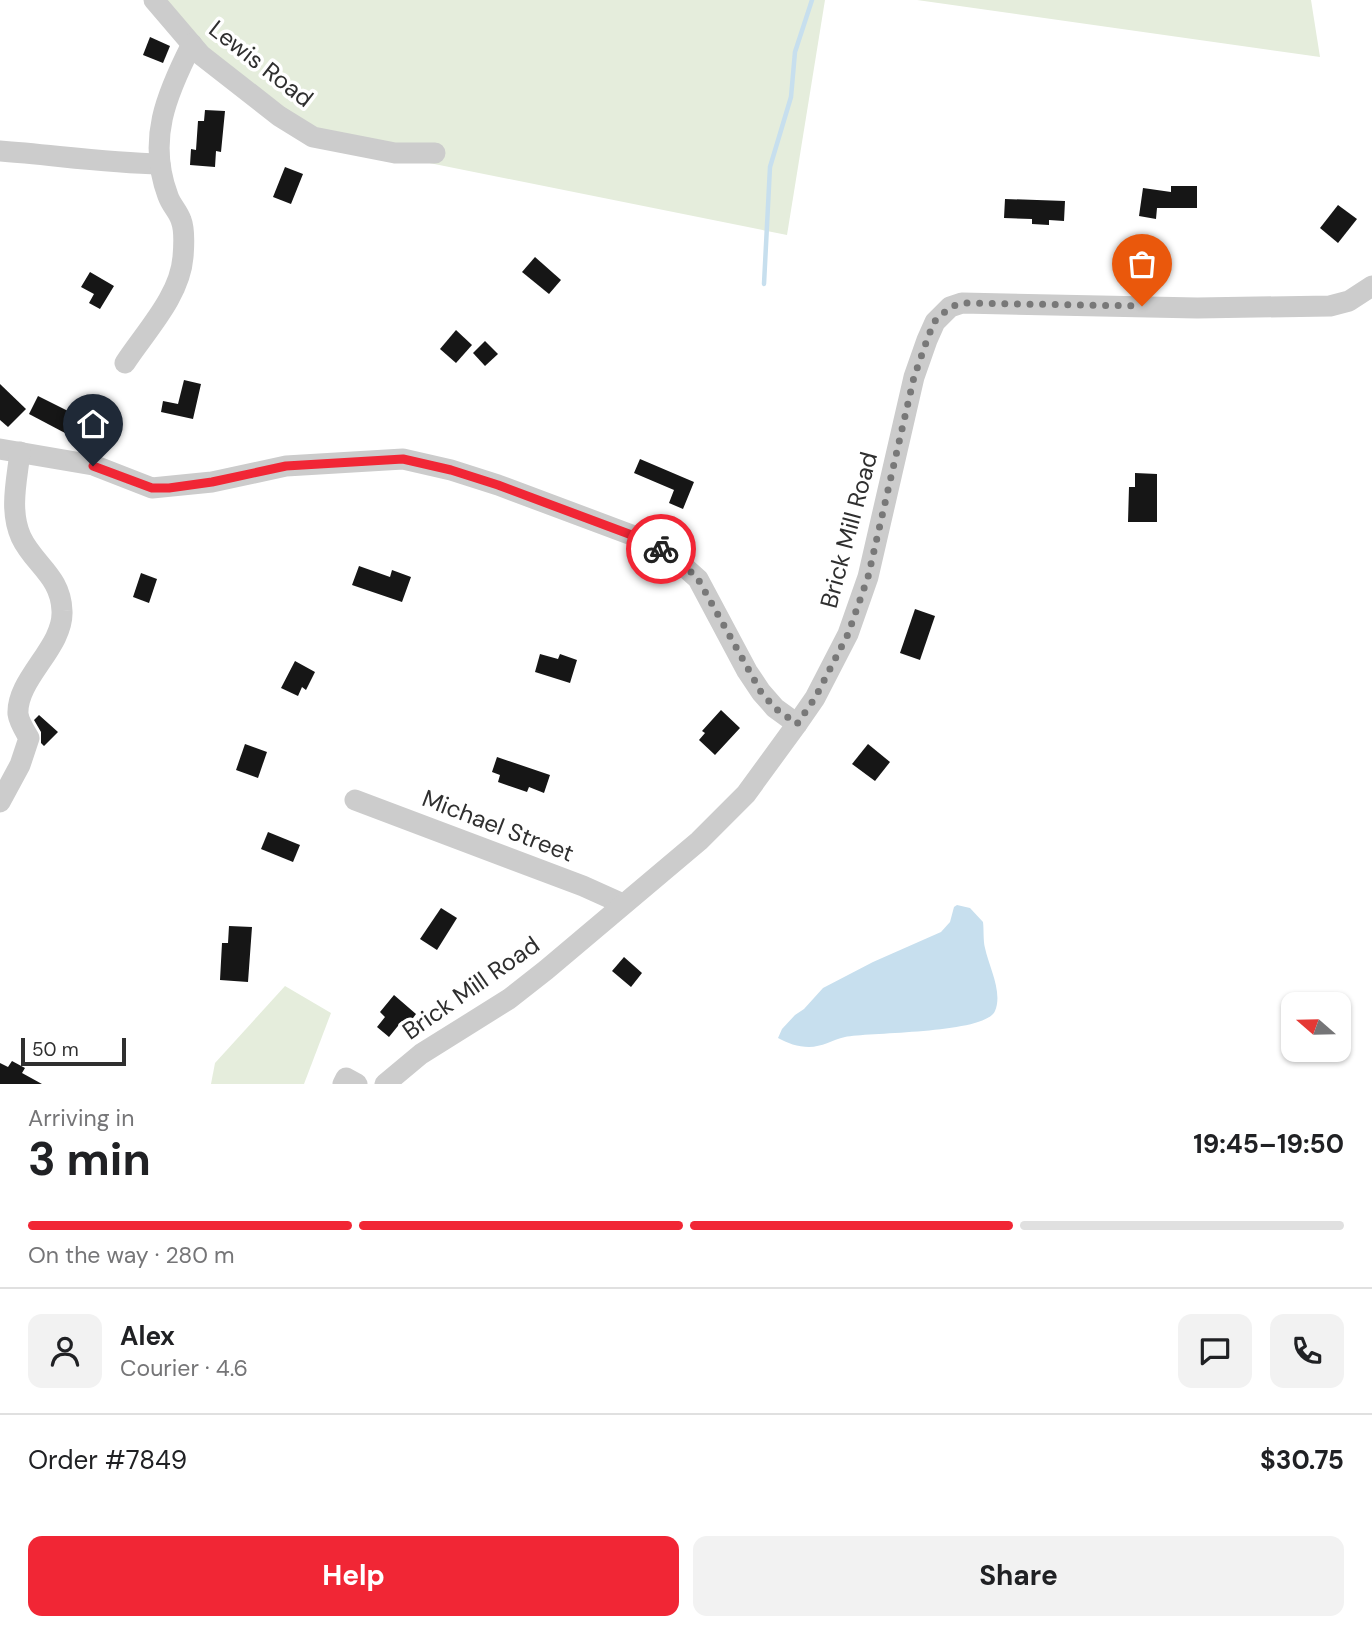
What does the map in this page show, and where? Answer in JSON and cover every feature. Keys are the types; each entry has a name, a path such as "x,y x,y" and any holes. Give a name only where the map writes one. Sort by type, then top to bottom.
{"street":[{"name":"Lewis Road","path":"154,0 201,55 279,116 313,137 395,153 435,153"},
{"path":"125,363 175,289 183,259 182,221 169,198 158,158 160,120 178,71 192,44"},
{"path":"0,151 107,163 160,164"},
{"name":"Brick Mill Road","path":"385,1084 421,1054 509,999 699,841 736,803 797,724 815,698 848,634 868,577 914,377 934,322 950,307 962,303 1197,308 1330,306 1349,301 1372,286"},
{"path":"0,802 20,765 29,738 18,717 19,701 55,637 63,613 57,584 22,538 14,510 10,450 93,466 152,488 212,482 286,466 403,459 498,485 645,540 670,554 698,579 761,692 775,708 797,724"},
{"name":"Michael Street","path":"355,800 583,886 622,904"},
{"path":"343,1084 346,1078 357,1084"}],"green space":[{"path":"145,0 825,0 787,235 330,143"},
{"path":"917,0 1311,0 1320,57"},
{"path":"285,986 331,1013 304,1084 211,1084 215,1063"}],"water":[{"path":"957,905 970,908 983,922 984,945 997,996 995,1011 987,1019 950,1028 845,1037 814,1047 789,1043 778,1038 782,1029 823,988 941,932 950,922"}],"building":[{"path":"150,37 170,46 163,63 143,55"},
{"path":"205,110 225,111 221,152 216,151 215,167 190,165 191,149 196,150 198,121 204,121"},
{"path":"285,167 303,174 291,204 273,197"},
{"path":"1171,186 1197,186 1197,208 1157,208 1156,219 1139,216 1143,188 1171,192"},
{"path":"1005,199 1065,201 1064,221 1049,220 1049,225 1032,224 1032,219 1004,218"},
{"path":"1338,205 1357,219 1338,243 1320,228"},
{"path":"535,257 561,280 549,294 522,272"},
{"path":"90,272 114,286 100,309 89,303 94,294 81,287"},
{"path":"456,330 472,345 456,363 440,349"},
{"path":"485,341 498,354 485,366 473,353"},
{"path":"184,380 201,384 193,419 161,412 163,401 178,404"},
{"path":"0,384 26,409 8,427 0,420"},
{"path":"38,396 74,414 65,433 29,414"},
{"path":"640,459 694,482 683,509 669,503 674,490 634,473"},
{"path":"1135,473 1157,474 1157,522 1128,522 1129,487 1135,487"},
{"path":"359,566 390,577 392,570 411,577 402,602 352,585"},
{"path":"141,573 157,579 149,603 133,597"},
{"path":"915,609 935,616 920,660 900,653"},
{"path":"540,654 558,659 560,654 577,660 570,683 535,672"},
{"path":"295,661 315,672 306,690 302,687 298,696 281,688"},
{"path":"721,710 740,728 715,755 699,740 705,733 702,731"},
{"path":"39,715 58,732 44,746 41,743 41,732 34,720"},
{"path":"245,744 267,752 258,778 236,770"},
{"path":"868,744 890,762 875,781 852,764"},
{"path":"497,757 550,775 544,793 529,787 527,792 498,782 500,775 492,772"},
{"path":"268,832 300,845 293,862 261,849"},
{"path":"441,908 457,918 437,950 420,939"},
{"path":"229,926 252,927 248,982 220,980 222,943 228,943"},
{"path":"624,957 642,973 631,987 612,971"},
{"path":"394,995 416,1014 407,1026 402,1021 389,1037 377,1027 385,1017 380,1012"},
{"path":"12,1061 25,1068 22,1073 42,1084 0,1084 0,1063 8,1067"}],"waterway":[{"path":"764,284 770,167 791,97 795,52 812,0"}],"way so far":[{"path":"661,549 698,579 761,692 775,708 797,724 815,698 848,634 868,577 914,377 934,322 950,307 962,303 1142,306"}],"route":[{"path":"93,466 152,488 169,488 286,466 403,459 498,485 645,540 661,549"}]}
